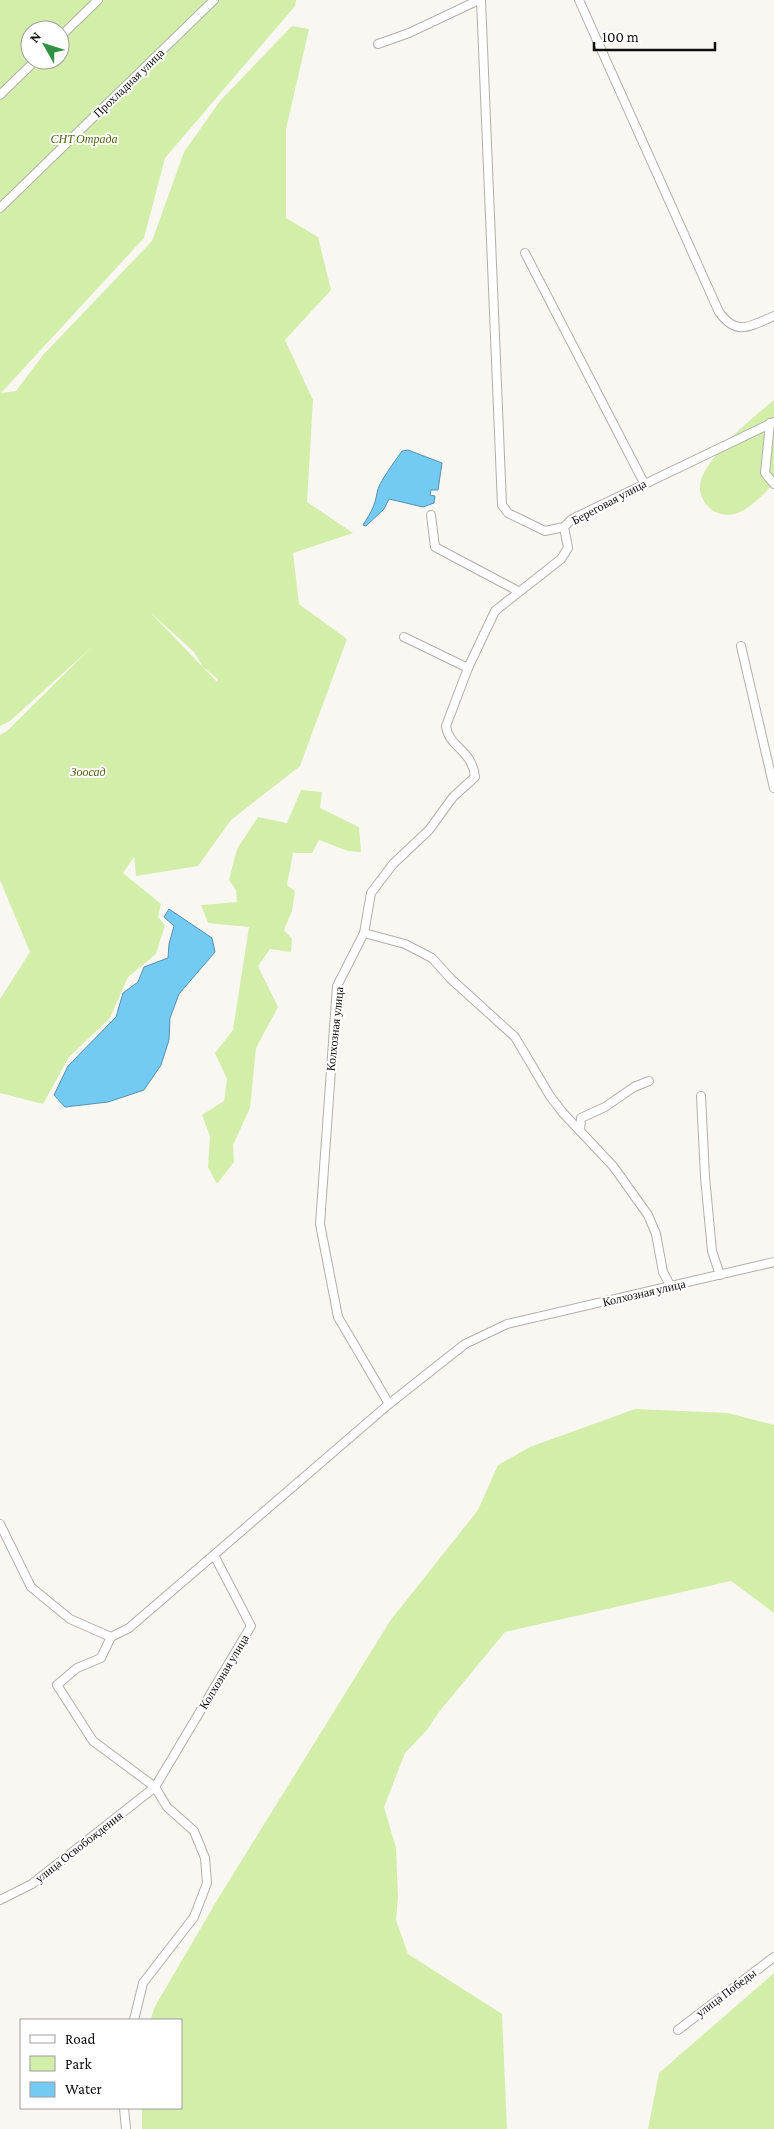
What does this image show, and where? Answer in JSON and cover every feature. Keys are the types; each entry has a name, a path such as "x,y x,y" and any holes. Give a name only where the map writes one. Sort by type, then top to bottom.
{"street":[{"path":"70,27 98,0"},
{"name":"Прохладная улица","path":"0,208 214,0"},
{"path":"378,44 409,33 480,0 502,505 508,513 545,531 564,527"},
{"path":"579,0 719,312 727,323 737,328 749,327 774,316"},
{"path":"0,95 26,70"},
{"path":"525,253 644,483"},
{"path":"772,422 765,473 774,484"},
{"name":"Береговая улица","path":"468,668 495,611 561,559 568,548 564,527 572,519 772,422"},
{"path":"431,515 435,547 518,591"},
{"path":"404,637 468,668"},
{"path":"741,646 774,788"},
{"name":"Колхозная улица","path":"389,1404 338,1317 320,1224 337,986 364,933 371,893 393,864 429,830 453,797 474,777 473,763 451,738 446,726 468,668"},
{"path":"364,933 406,944 432,958 451,980 514,1037 550,1096 613,1166 648,1215 656,1234 663,1272 671,1287"},
{"path":"580,1130 581,1118 606,1107 634,1087 649,1081"},
{"path":"701,1096 705,1177 712,1251 720,1275"},
{"name":"Колхозная улица","path":"110,1637 129,1628 389,1404 465,1344 507,1324 774,1262"},
{"path":"0,1524 31,1587 70,1619 110,1637 101,1658 77,1668 57,1685 93,1741 154,1787 168,1807 194,1831 205,1858 206,1883 194,1917 143,1983 134,2019"},
{"name":"Колхозная улица","path":"154,1787 251,1626 214,1555"},
{"name":"улица Освобождения","path":"0,1900 32,1884 154,1787"},
{"name":"улица Победы","path":"678,2030 774,1957"},
{"path":"124,2109 126,2129"}],"green space":[{"path":"0,0 296,0 295,6 165,158 144,238 1,393 16,391 43,355 152,241 184,152 220,101 292,26 309,29 286,129 286,218 318,237 331,290 285,340 313,400 307,502 353,533 293,553 299,604 347,639 300,766 231,820 198,866 136,876 134,857 123,873 161,904 158,917 165,925 156,954 128,977 110,1018 69,1057 43,1104 0,1093 0,999 30,952 0,880 0,735 7,731 92,647 10,721 0,726","holes":["150,612 194,652 203,667 218,679 217,682"]},
{"path":"774,400 774,483 756,501 740,512 727,515 712,510 706,505 700,491 703,475 725,444"},
{"path":"301,790 322,792 320,808 359,827 361,852 348,851 319,840 312,853 293,853 287,885 295,891 292,911 284,930 292,939 291,952 270,949 258,966 278,1007 256,1048 250,1108 233,1145 234,1162 217,1184 208,1167 210,1136 202,1115 224,1101 227,1079 215,1053 233,1030 249,927 208,923 201,905 237,902 236,890 229,880 237,849 258,817 287,823"},
{"path":"635,1409 728,1413 774,1425 774,1613 731,1581 505,1632 439,1712 427,1730 405,1753 384,1807 396,1848 398,1897 396,1920 408,1954 502,2014 507,2129 142,2129 142,2109 182,2109 182,2019 151,2019 154,2008 219,1897 390,1621 478,1510 498,1465 530,1447"},
{"path":"774,1973 774,2129 648,2129 659,2073"}],"water":[{"path":"408,450 442,463 438,490 431,490 430,495 435,496 434,503 423,507 389,499 384,509 366,526 363,525 372,509 378,489 384,478 402,451"},
{"path":"169,909 212,938 215,952 179,994 170,1018 169,1040 161,1065 144,1090 108,1102 65,1107 54,1095 68,1066 116,1017 123,993 138,982 144,967 168,958 169,944 174,926 164,917"}],"park label":[{"name":"СНТ Отрада","path":"84,139"},
{"name":"Зоосад","path":"88,772"}]}
